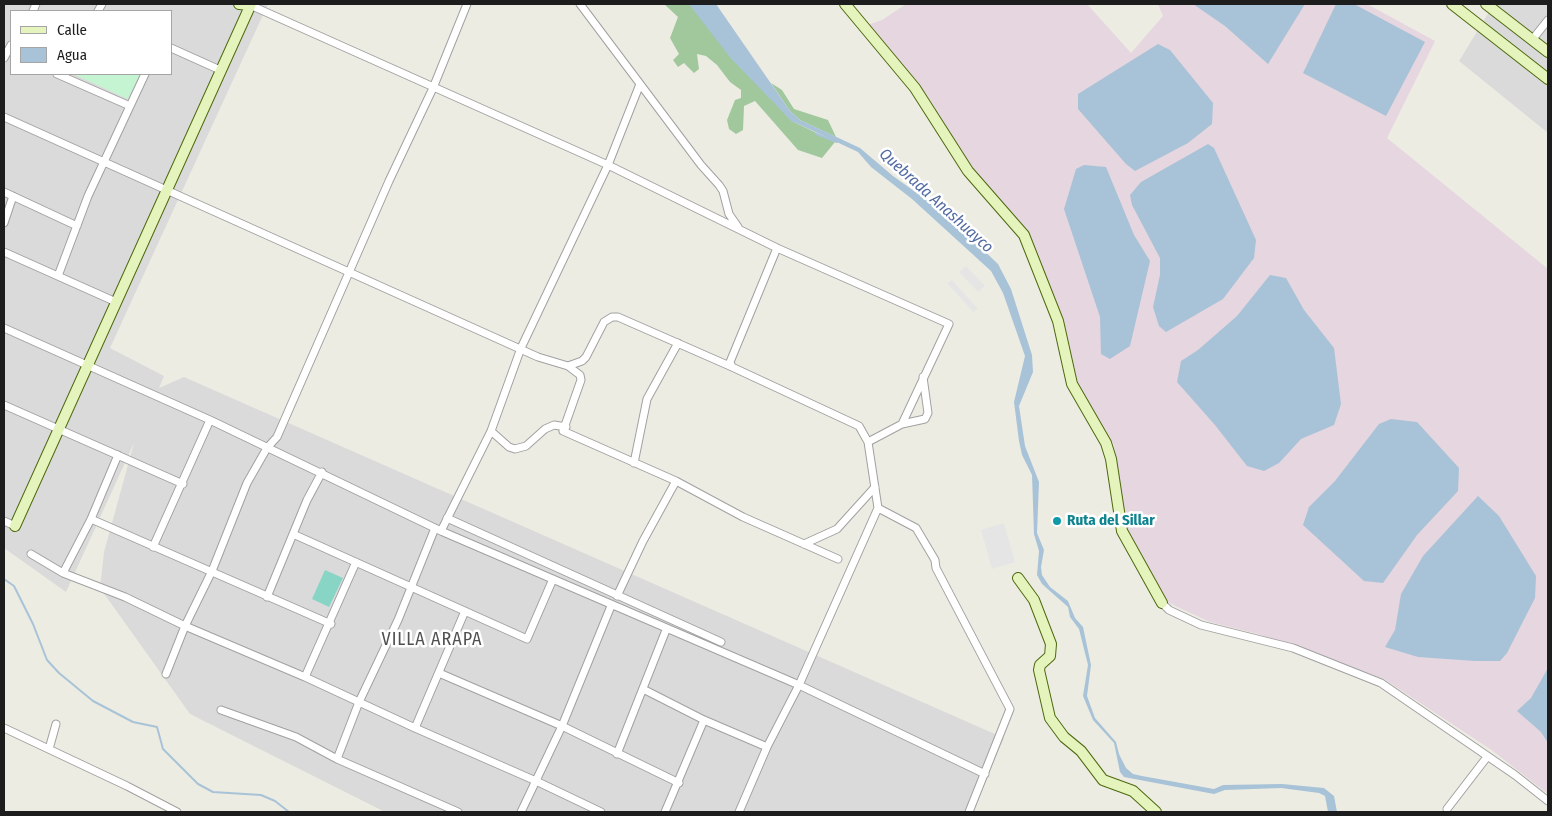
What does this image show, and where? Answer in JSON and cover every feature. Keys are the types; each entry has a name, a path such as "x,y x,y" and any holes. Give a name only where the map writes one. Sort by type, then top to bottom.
{"street":[{"path":"239,4 250,4 433,88 608,165 777,248 949,324 902,424"},
{"path":"4,521 15,526 250,4"},
{"path":"166,674 184,626 212,571 247,483 267,448 277,437 349,272 433,88 468,4"},
{"path":"580,4 723,191 729,214 740,229"},
{"path":"845,4 915,88 968,171 1024,235 1058,321 1072,384 1106,443 1111,459 1122,531 1152,588 1168,610 1200,625 1293,648 1381,683 1548,801"},
{"path":"1452,4 1548,79"},
{"path":"1486,4 1548,52"},
{"path":"1532,40 1548,20"},
{"path":"172,48 220,70"},
{"path":"58,276 104,161 145,75"},
{"path":"66,76 130,106"},
{"path":"337,759 359,702 398,620 410,587 491,431 521,348 608,165 640,84"},
{"path":"4,117 538,357 568,366 580,374 581,380 563,432 676,481 743,516 838,560"},
{"path":"4,192 77,226"},
{"path":"4,223 13,196"},
{"path":"732,367 730,362 732,354 777,248"},
{"path":"4,252 116,302"},
{"path":"568,366 582,361 586,357 608,318 618,317 859,426 868,442 878,508 799,685 767,747 739,812"},
{"path":"4,328 322,472 438,530 666,630 799,685 985,774"},
{"path":"634,463 647,399 678,343"},
{"path":"868,442 902,424 925,419 928,413 923,376"},
{"path":"4,406 183,484"},
{"path":"154,547 210,420"},
{"path":"491,431 509,447 515,449 526,446 545,429 554,425 566,427"},
{"path":"63,573 91,519 118,455"},
{"path":"267,597 307,500 322,472"},
{"path":"618,596 643,541 676,481"},
{"path":"804,544 837,529 875,487"},
{"path":"878,508 916,528 935,560 936,568 1010,709 969,812"},
{"path":"447,518 721,642"},
{"path":"91,519 331,624"},
{"path":"293,534 527,639 553,580"},
{"path":"31,554 63,573 125,597 184,626 306,677 415,728 536,780 601,812"},
{"path":"306,677 331,624 356,562"},
{"path":"1018,578 1034,600 1051,644 1050,656 1040,665 1039,670 1050,718 1064,737 1081,751 1103,780 1133,791 1156,812"},
{"path":"521,812 562,726 611,606"},
{"path":"415,728 465,611"},
{"path":"617,754 666,630"},
{"path":"439,673 562,726 679,783"},
{"path":"643,689 704,720 767,747"},
{"path":"221,710 296,737 337,759 458,812"},
{"path":"665,812 679,783 704,720"},
{"path":"49,749 56,724"},
{"path":"4,728 177,812"},
{"path":"1447,809 1487,757"}],"shaded area":[{"path":"4,4 268,4 110,348 164,376 159,388 184,377 1004,738 972,812 385,812 190,714 100,588 104,552 134,443 66,592 4,548"},
{"path":"906,4 1087,4 1131,53 1163,16 1158,4 1367,4 1435,41 1387,138 1548,269 1548,794 1493,751 1384,679 1258,634 1210,622 1171,604 1158,593 1125,526 1114,445 1078,387 1061,316 1035,250 965,157 927,95 867,25 882,20"},
{"path":"1494,4 1548,4 1548,133 1459,61"},
{"path":"966,266 985,286 978,292 959,272"},
{"path":"952,280 978,309 973,312 947,283"},
{"path":"1004,523 1015,562 992,569 981,530"},
{"path":"325,570 343,578 329,607 312,599"}],"green space":[{"path":"664,4 690,4 731,57 792,121 835,142 822,158 798,150 755,101 744,106 743,130 736,134 729,129 727,120 735,100 741,98 741,90 730,82 717,65 706,56 697,54 699,69 694,73 684,63 678,67 673,60 679,54 670,38 678,17"},
{"path":"75,75 140,75 128,99"},
{"path":"771,83 782,90 794,109 828,120 836,137 800,120 790,111"}],"water":[{"path":"690,4 716,4 790,111 800,120 860,148 893,176 928,201 998,264 1011,289 1032,355 1033,372 1019,406 1025,446 1039,482 1037,533 1044,550 1041,567 1042,575 1050,587 1068,601 1075,618 1083,627 1091,665 1087,696 1095,718 1116,742 1119,754 1126,768 1133,774 1214,789 1223,785 1282,784 1324,788 1334,796 1337,812 1328,812 1325,796 1319,793 1281,788 1225,790 1214,794 1124,777 1120,772 1114,743 1093,720 1083,696 1088,665 1079,629 1070,617 1068,607 1042,584 1037,575 1039,551 1034,534 1032,475 1022,455 1014,402 1025,356 1003,293 991,271 912,199 871,167 858,152 792,121 731,57"},
{"path":"1193,4 1305,4 1268,64 1225,26"},
{"path":"1336,4 1354,4 1425,42 1386,116 1303,73"},
{"path":"1158,44 1170,50 1213,103 1212,124 1188,143 1135,171 1126,164 1078,109 1078,94"},
{"path":"1208,144 1214,148 1256,240 1254,258 1223,299 1166,332 1159,326 1153,307 1160,275 1160,258 1132,205 1130,195 1141,182"},
{"path":"1084,165 1106,167 1134,235 1150,261 1130,346 1110,359 1101,354 1100,317 1064,209 1076,169"},
{"path":"1270,275 1286,278 1304,310 1334,348 1341,404 1334,425 1301,439 1279,463 1264,471 1247,466 1215,425 1177,382 1181,361 1198,350 1237,316"},
{"path":"1391,419 1417,422 1459,468 1458,491 1417,535 1383,583 1364,581 1303,525 1309,507 1335,481 1379,424"},
{"path":"1478,496 1499,516 1536,576 1535,598 1507,653 1500,661 1475,661 1418,657 1385,647 1395,630 1401,594 1423,556"},
{"path":"1548,668 1548,743 1541,732 1517,711 1531,698"}],"waterway":[{"name":"Quebrada Anashuayco","path":"690,4 731,57 794,122"},
{"name":"Quebrada Anashuayco","path":"816,134 837,142"},
{"path":"4,579 14,586 33,624 47,660 59,673 93,701 133,722 157,727 163,749 198,784 213,792 261,795 275,801 289,812"}],"place":[{"name":"Ruta del Sillar","path":"1057,521"}],"district":[{"name":"VILLA ARAPA","path":"432,640"}]}
